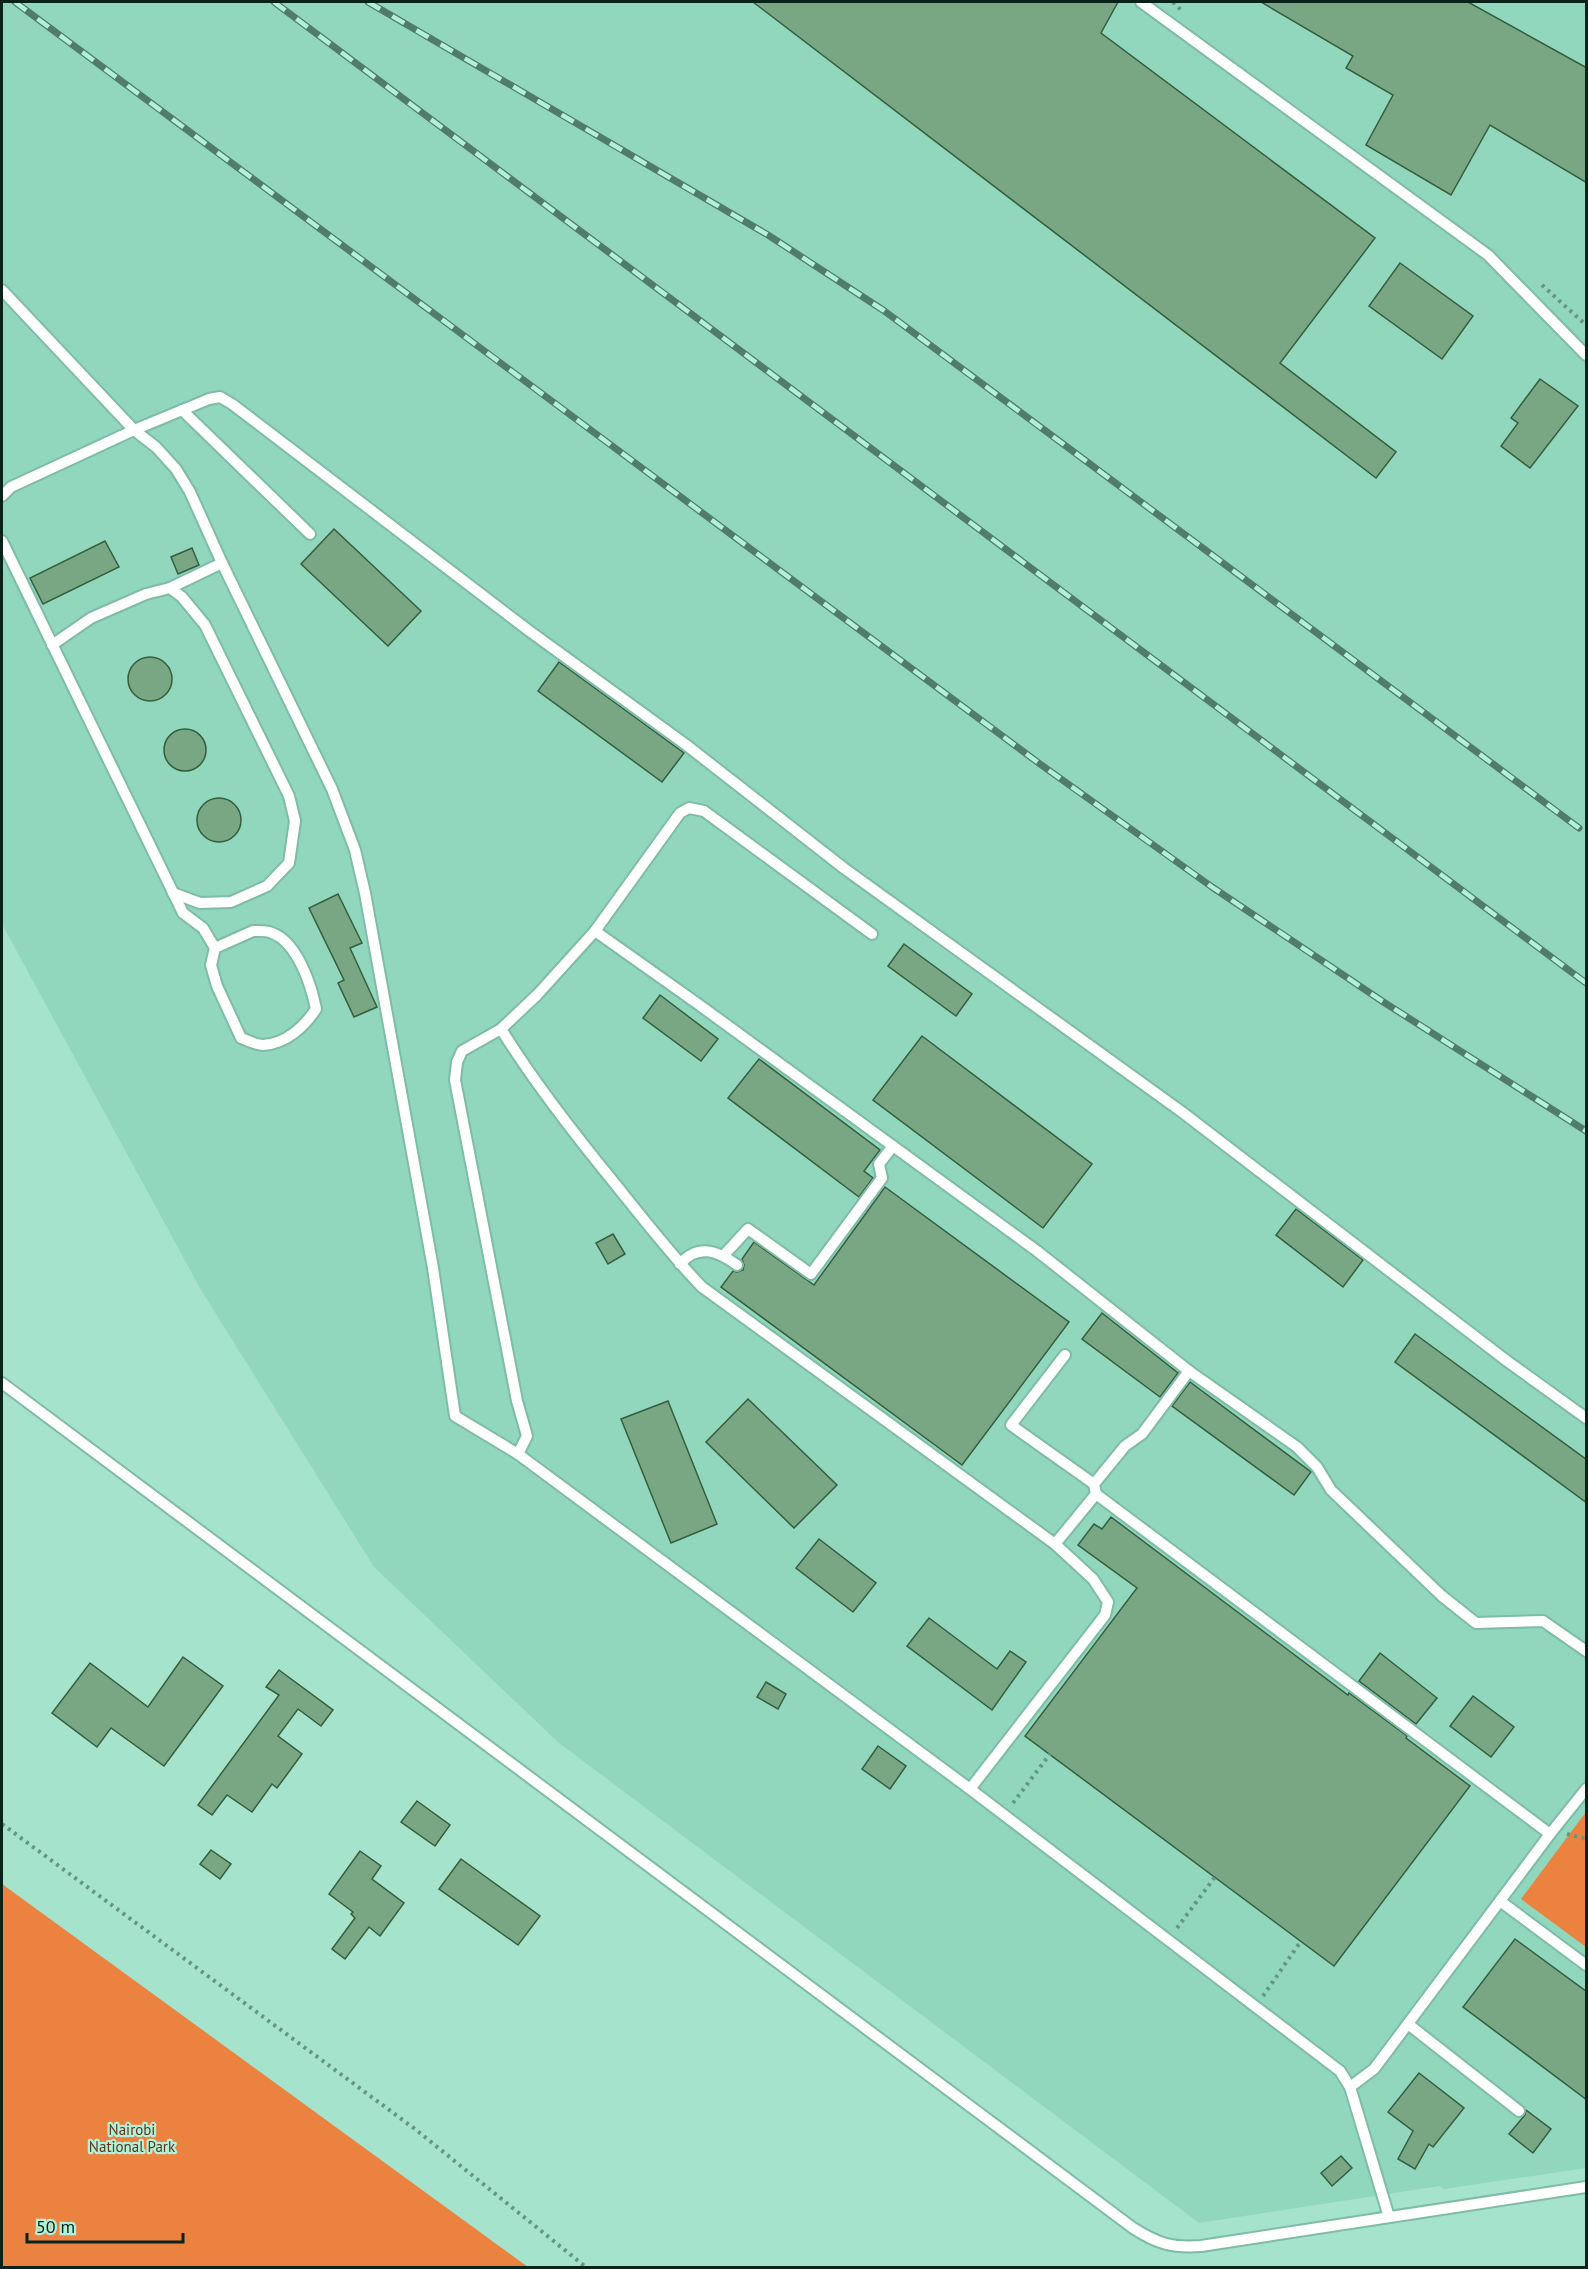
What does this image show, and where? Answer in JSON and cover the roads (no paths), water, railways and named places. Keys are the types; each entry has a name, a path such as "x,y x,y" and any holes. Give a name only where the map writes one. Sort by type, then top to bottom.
{"lane":[{"path":"1141,2 1488,255 1587,355"},
{"path":"2,290 134,430 156,447 176,469 190,492 332,789 355,850 365,894 433,1268 455,1416 518,1454 1004,1815 1340,2071 1350,2087 1389,2217"},
{"path":"2,496 11,488 134,430 209,399 220,397 528,630 685,744 845,869 1182,1112 1371,1258 1587,1418"},
{"path":"182,410 310,534"},
{"path":"2,541 183,913 203,928 215,948 211,965 217,986 241,1038 262,1045 280,1041 306,1024 316,1009 312,989 290,944 271,932 253,931 215,948"},
{"path":"52,645 91,618 146,594 170,588 222,563"},
{"path":"170,588 182,597 205,625 289,796 295,822 289,863 267,886 231,902 201,903 173,893"},
{"path":"518,1454 527,1436 517,1401 455,1080 457,1062 462,1050 501,1029 537,995 595,931 680,813 689,808 704,811 872,934"},
{"path":"595,931 1036,1251 1189,1371 1297,1447 1317,1467 1331,1490 1442,1596 1476,1623 1543,1621 1587,1651"},
{"path":"501,1029 527,1071 680,1264 711,1294 1055,1544 1093,1579 1108,1602 1105,1615 970,1790"},
{"path":"724,1255 747,1229 812,1274 882,1178 879,1164 893,1146"},
{"path":"680,1264 687,1255 705,1251 718,1252 737,1265"},
{"path":"1065,1355 1011,1425 1550,1834"},
{"path":"1055,1544 1125,1446 1142,1434 1189,1371"},
{"path":"2,1383 1152,2240 1179,2247 1201,2246 1587,2187"},
{"path":"1350,2087 1374,2069 1550,1834 1587,1789"},
{"path":"1500,1901 1587,1965"},
{"path":"1407,2024 1519,2111"}],"railway":[{"path":"15,2 1040,764 1212,887 1385,1003 1586,1131"},
{"path":"274,2 1586,983"},
{"path":"368,2 768,235 883,310 1579,828"}],"park label":[{"name":"Nairobi National Park","path":"132,2138"}]}
